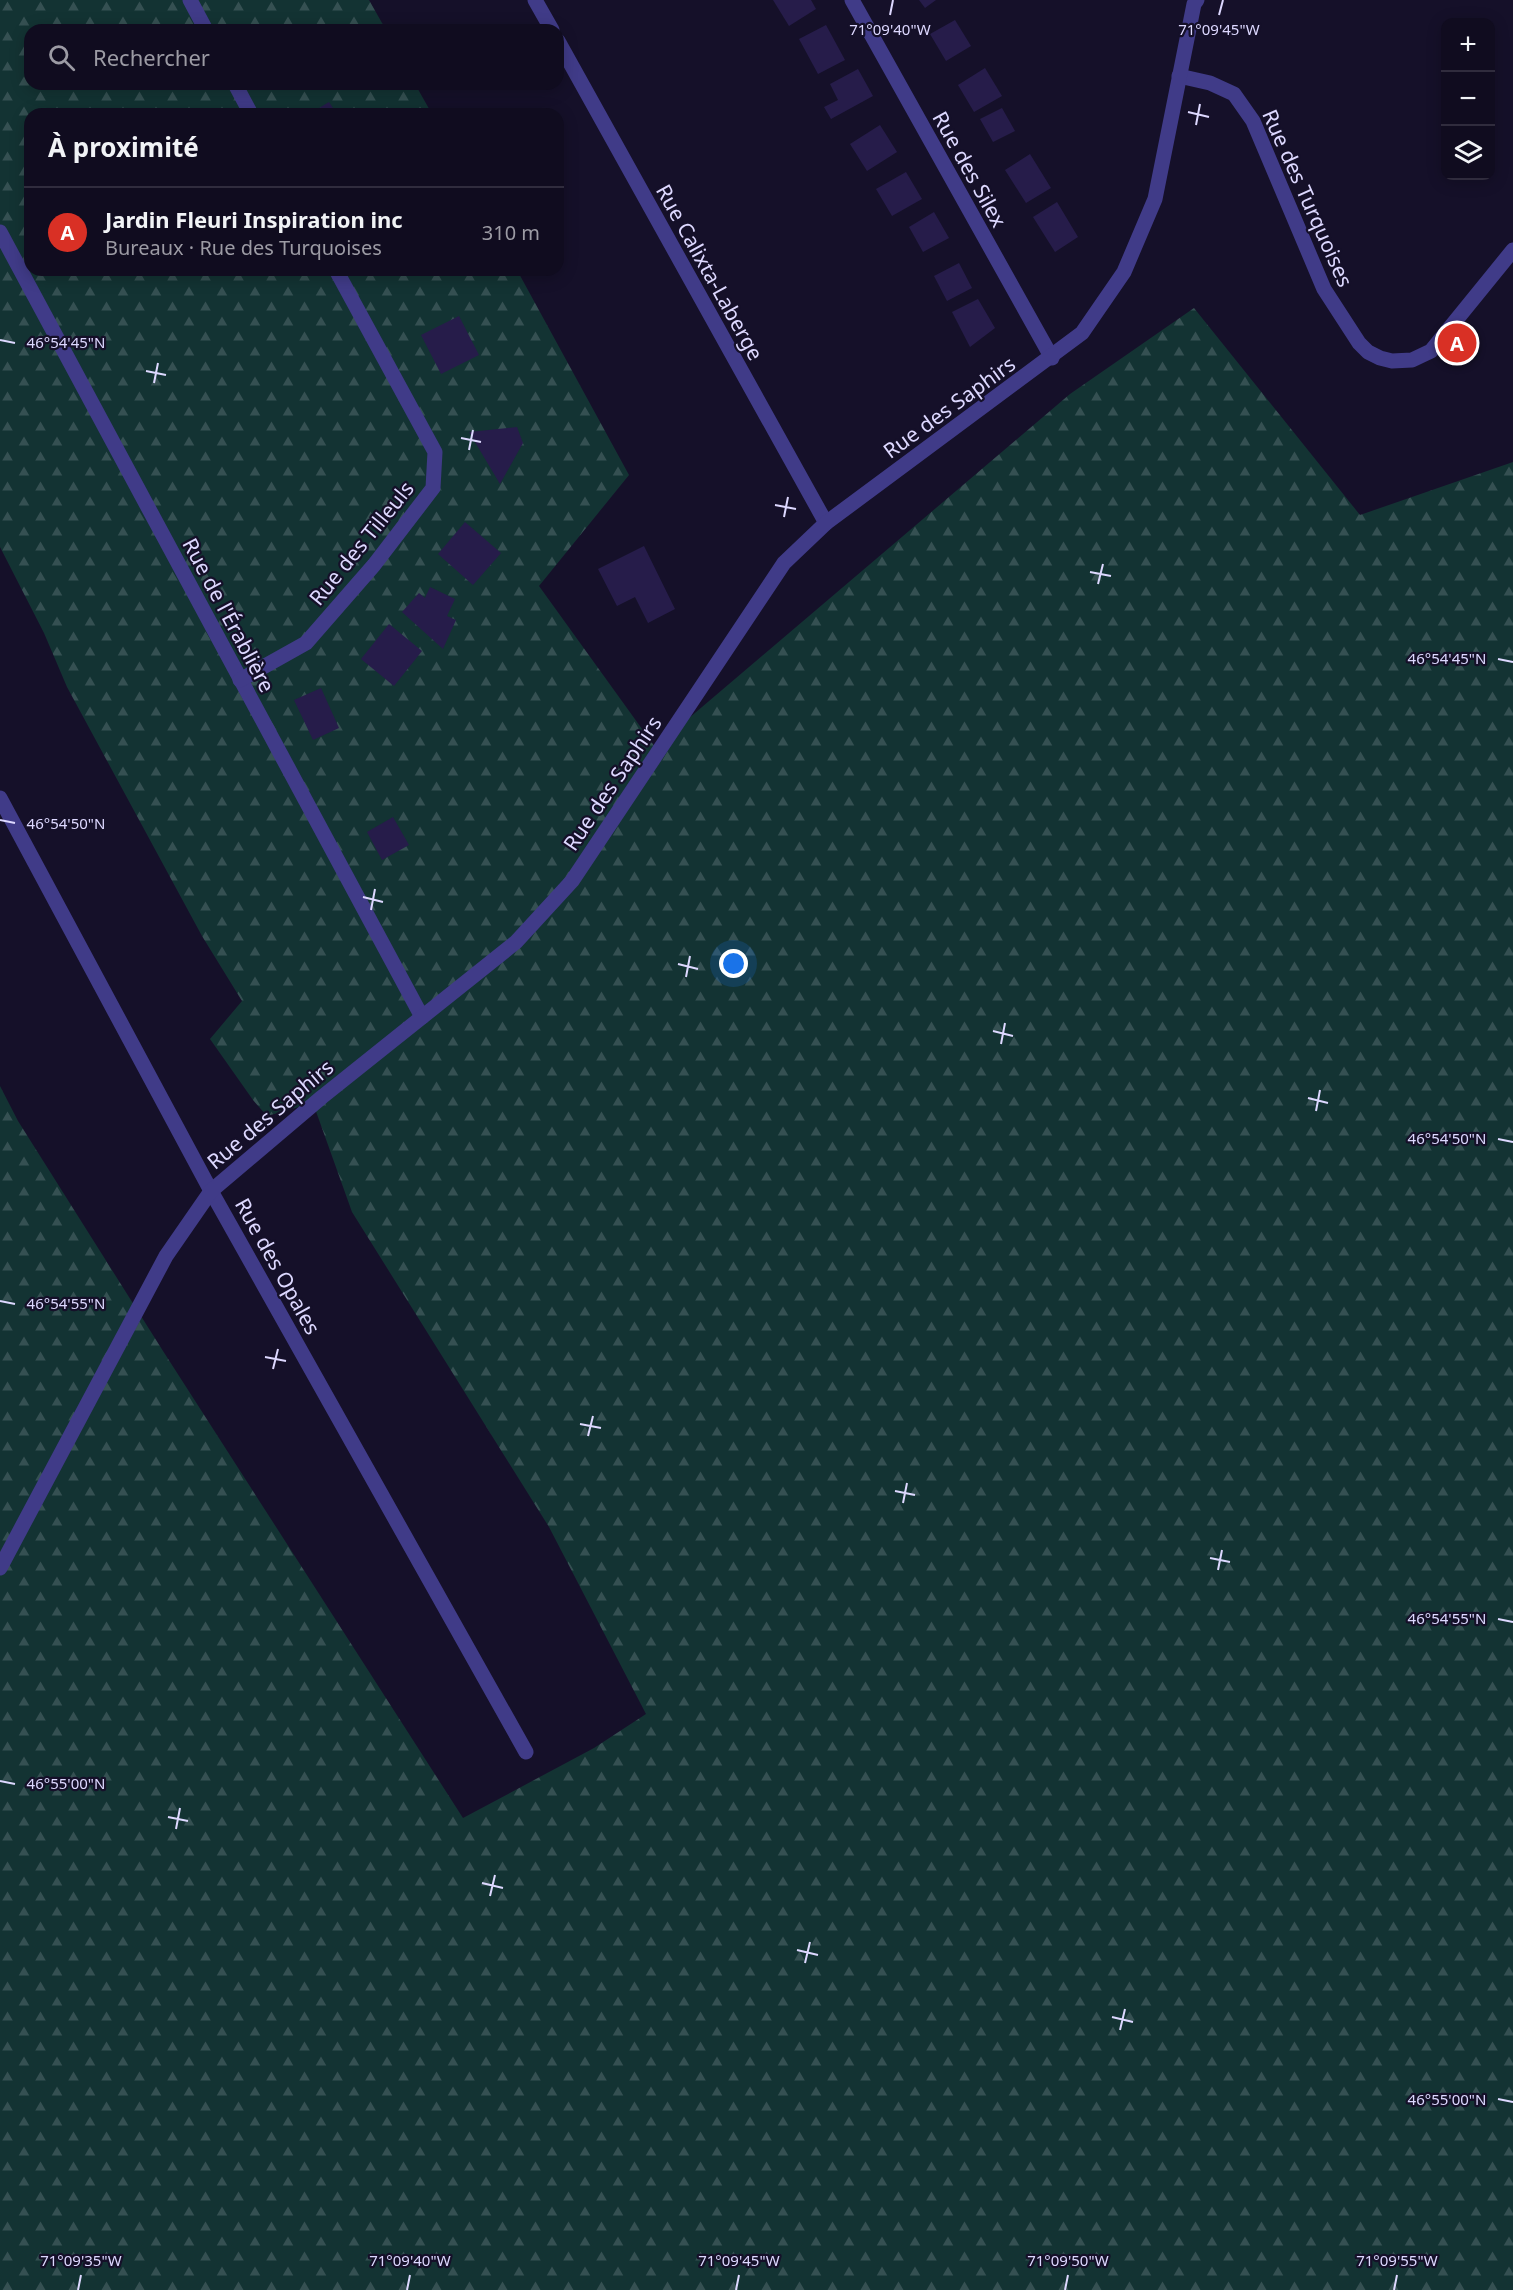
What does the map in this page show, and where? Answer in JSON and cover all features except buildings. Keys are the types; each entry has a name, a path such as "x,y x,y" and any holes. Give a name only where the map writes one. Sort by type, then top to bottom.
{"street":[{"path":"190,0 203,24"},
{"path":"535,0 549,24"},
{"name":"Rue des Silex","path":"852,0 1052,358"},
{"name":"Rue des Saphirs","path":"0,1568 166,1256 212,1191 322,1097 516,942 572,881 784,563 826,523 1052,358 1082,333 1124,272 1155,199 1194,1"},
{"name":"Rue Calixta-Laberge","path":"564,52 826,523"},
{"name":"Rue des Turquoises","path":"1179,76 1210,83 1234,94 1254,121 1324,290 1359,343 1368,352 1392,361 1412,360 1431,351 1513,250"},
{"path":"238,90 248,108"},
{"name":"Rue de l'Érablière","path":"0,232 422,1017"},
{"name":"Rue des Tilleuls","path":"240,680 306,643 374,565 433,488 435,452 339,276"},
{"name":"Rue des Opales","path":"0,798 212,1191 526,1752"}],"green space":[{"path":"0,0 369,0 383,24 24,24 24,90 418,90 429,108 24,108 24,276 520,276 629,475 539,586 655,747 1070,394 1194,308 1360,515 1513,462 1513,2290 0,2290 0,1086 18,1121 163,1351 463,1818 594,1748 646,1714 549,1527 352,1212 313,1103 267,1116 210,1039 242,1001 202,936 67,687 44,633 0,547"}],"place":[{"name":"Jardin Fleuri Inspiration inc","path":"1457,343"}]}
